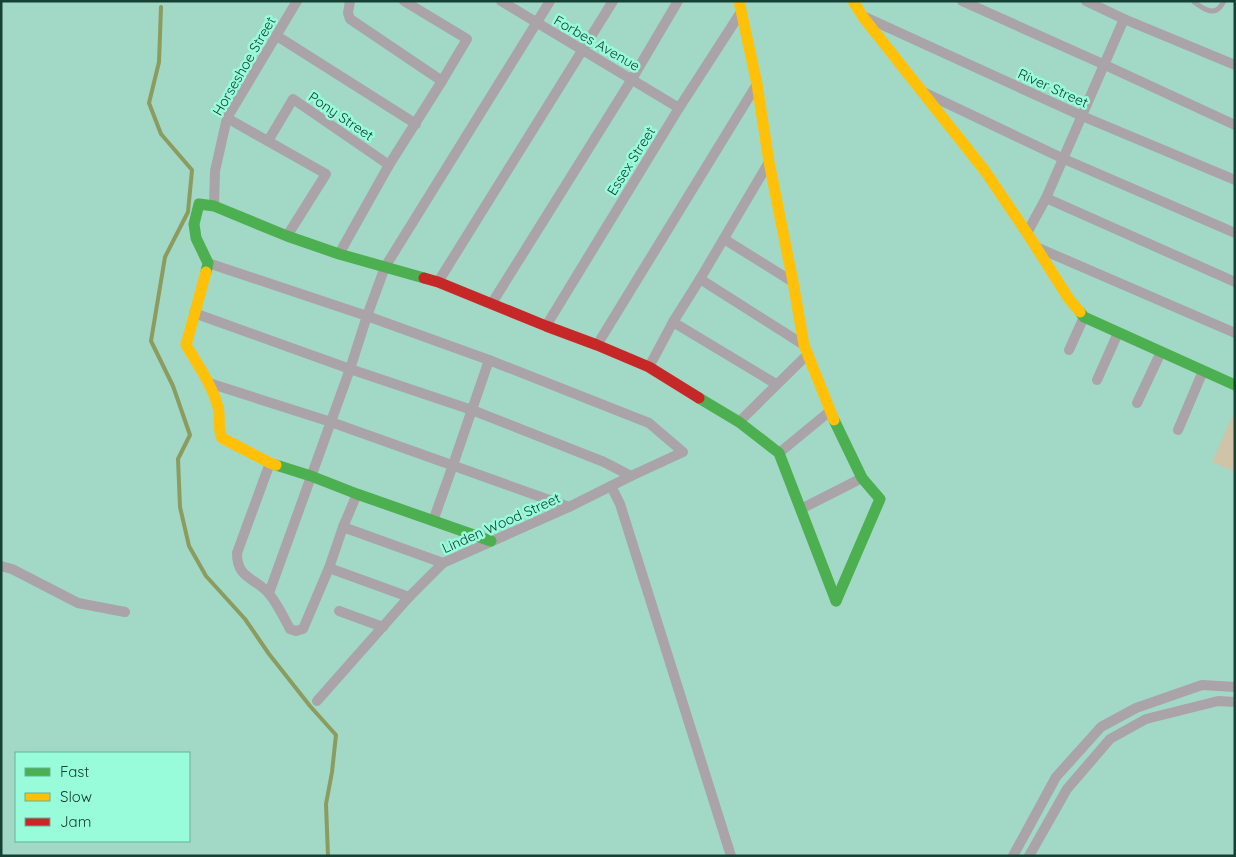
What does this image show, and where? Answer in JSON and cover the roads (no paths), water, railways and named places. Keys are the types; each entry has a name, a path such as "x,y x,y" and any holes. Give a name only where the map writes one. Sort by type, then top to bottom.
{"street":[{"name":"Horseshoe Street","path":"214,206 215,171 227,118 297,1"},
{"path":"350,1 348,13 350,19 442,82"},
{"path":"339,254 389,166 467,39 404,1"},
{"name":"Forbes Avenue","path":"500,1 680,108"},
{"path":"269,593 332,422 385,267 550,1"},
{"path":"438,282 613,1"},
{"path":"492,303 632,79 678,1"},
{"path":"853,1 919,90 985,171 1069,299 1084,317 1235,385"},
{"path":"962,1 1105,64 1235,125"},
{"path":"1086,1 1235,65"},
{"path":"491,541 270,463 222,438 218,432 220,417 218,408 209,383 186,346 208,263 196,238 194,224 199,204 214,206 287,236 339,254 438,282 597,345 649,367 739,422 779,453 836,601 880,500 862,478 830,411 805,350 769,162 757,84 740,7"},
{"name":"Essex Street","path":"546,326 740,7"},
{"name":"River Street","path":"863,16 1082,116 1235,180"},
{"path":"1027,233 1064,159 1124,18"},
{"path":"277,36 416,124"},
{"path":"597,345 757,84"},
{"path":"919,90 1064,159 1235,232"},
{"name":"Pony Street","path":"268,142 292,100 389,166"},
{"path":"227,118 326,174 287,236"},
{"path":"649,367 673,322 769,162"},
{"path":"1046,198 1235,282"},
{"path":"724,239 793,282"},
{"path":"1035,247 1235,332"},
{"path":"208,263 367,316 489,360 433,521"},
{"path":"700,279 805,350"},
{"path":"194,313 472,410 604,462 631,476"},
{"path":"1069,350 1084,317"},
{"path":"673,322 776,384"},
{"path":"1097,380 1118,332"},
{"path":"739,422 776,384 805,350"},
{"path":"1137,403 1160,352"},
{"name":"Linden Wood Street","path":"317,700 443,563 569,508 683,452 649,423 489,360"},
{"path":"1178,430 1203,371"},
{"path":"209,383 332,422 569,508"},
{"path":"779,453 830,411"},
{"path":"270,463 237,553 237,563 241,571 269,593 290,629 296,631 303,629 357,494"},
{"path":"801,509 862,478"},
{"path":"611,486 620,504 731,856"},
{"path":"343,527 443,563"},
{"path":"1,566 12,569 78,603 125,612"},
{"path":"329,568 410,597"},
{"path":"339,612 383,627"},
{"path":"1013,856 1056,777 1101,727 1136,708 1202,685 1235,687"},
{"path":"1029,856 1067,789 1110,739 1146,719 1218,701 1235,702"},
{"path":"1101,727 1110,739"}],"lane":[{"path":"1194,2 1207,10 1214,11 1224,1"}],"waterway":[{"path":"161,7 159,62 149,103 161,134 192,170 188,212 165,257 151,341 173,386 190,435 178,459 180,507 189,546 206,576 245,619 269,654 310,706 336,735 326,804 328,856"}]}
